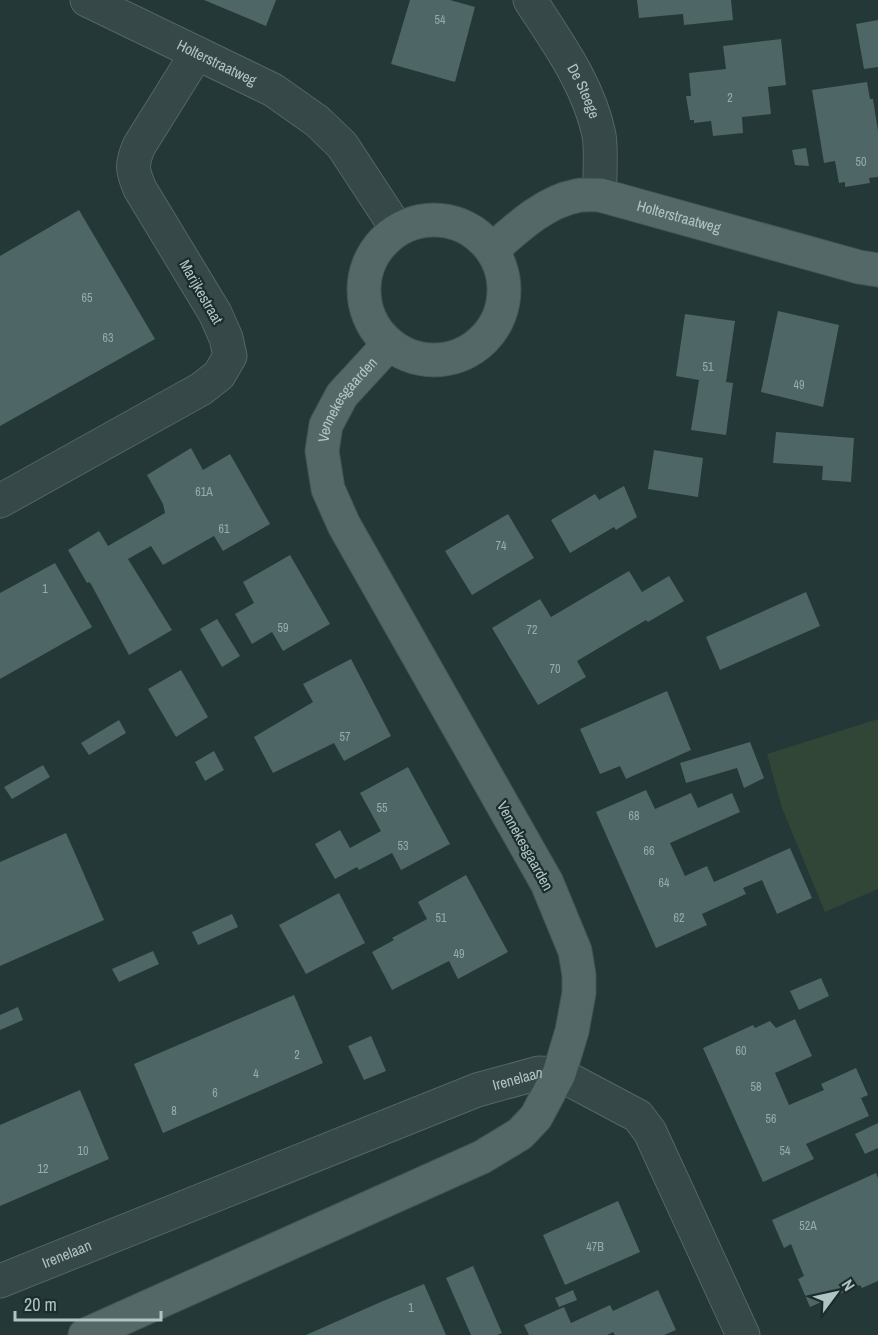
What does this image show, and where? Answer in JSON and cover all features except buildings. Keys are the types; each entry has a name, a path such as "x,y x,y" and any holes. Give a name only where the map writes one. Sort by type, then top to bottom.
{"main road":[{"name":"Holterstraatweg","path":"492,250 519,227 554,204 576,196 600,195 859,267 878,270"},
{"path":"431,219 449,221 465,227 480,237 492,250 501,268 504,288 502,308 494,326 481,342 465,354 445,360 425,360 406,354 389,344 376,330 367,312 363,294 365,275 372,257 383,241 398,229 414,222 431,219"},
{"name":"Vennekesgaarden","path":"389,344 342,395 327,425 322,452 328,489 344,525 547,883 575,951 579,993 572,1031 559,1074"},
{"name":"Irenelaan","path":"85,1335 482,1157 520,1134 536,1118 559,1074"}],"street":[{"name":"Holterstraatweg","path":"87,0 273,90 317,121 342,145 398,229"},
{"name":"De Steege","path":"530,0 566,56 589,103 599,136 600,195"},
{"name":"Marijkestraat","path":"0,501 201,389 219,375 230,356 226,338 215,313 140,189 133,172 133,159 139,146 197,53"},
{"name":"Irenelaan","path":"0,1281 477,1090 539,1073 559,1074"},
{"path":"559,1074 638,1116 650,1132 742,1335"}],"green space":[{"path":"878,719 878,889 825,912 782,808 767,754"}]}
